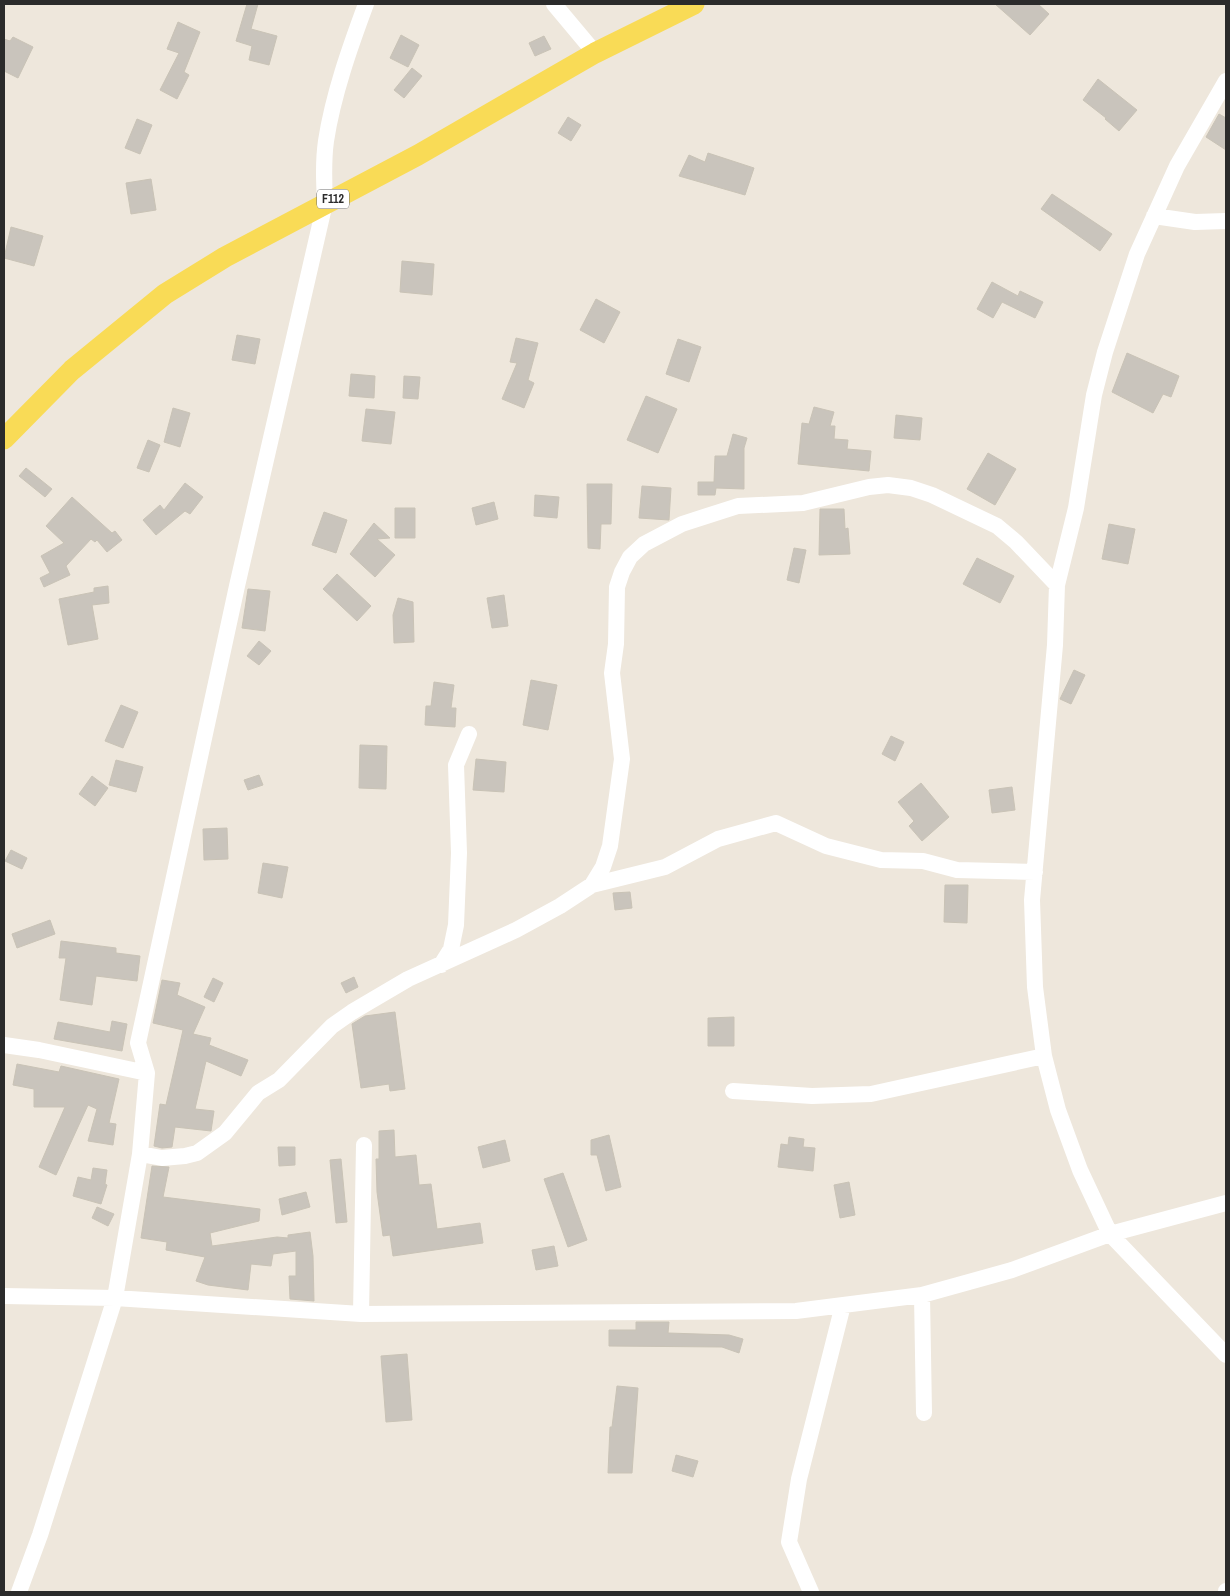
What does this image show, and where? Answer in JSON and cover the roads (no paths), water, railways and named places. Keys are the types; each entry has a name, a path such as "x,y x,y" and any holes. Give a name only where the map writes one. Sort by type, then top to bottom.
{"main road":[{"name":"F112","path":"4,439 72,370 165,294 225,257 418,155 596,53 694,4"}],"street":[{"path":"19,1592 40,1535 115,1298 140,1154 147,1073 138,1043 237,586 325,203 324,169 326,141 356,32 366,4"},
{"path":"554,4 596,53"},
{"path":"1226,82 1177,166 1154,216 1137,254 1105,352 1086,437 1076,508 1057,585 1055,645 1032,900 1035,987 1044,1056 1058,1110 1074,1153 1110,1234 1226,1355"},
{"path":"1154,216 1195,222 1226,221"},
{"path":"592,885 603,867 610,846 622,759 612,674 616,644 617,587 630,557 644,544 682,524 738,506 803,503 869,487 888,485 912,488 932,495 997,526 1016,542 1057,585"},
{"path":"441,965 451,949 456,925 459,853 456,765 469,734"},
{"path":"140,1154 162,1158 197,1153 225,1133 258,1093 279,1080 332,1026 381,993 516,930 560,906 592,885 665,867 718,839 776,823 826,846 881,860 923,861 957,870 1034,872"},
{"path":"4,1045 39,1050 147,1073"},
{"path":"733,1090 812,1096 870,1094 1044,1056"},
{"path":"361,1314 364,1145"},
{"path":"4,1296 115,1298 361,1314 777,1311 922,1295 1012,1270 1110,1234 1226,1203"},
{"path":"922,1295 924,1414"},
{"path":"811,1592 789,1542 799,1479 843,1305"}]}
